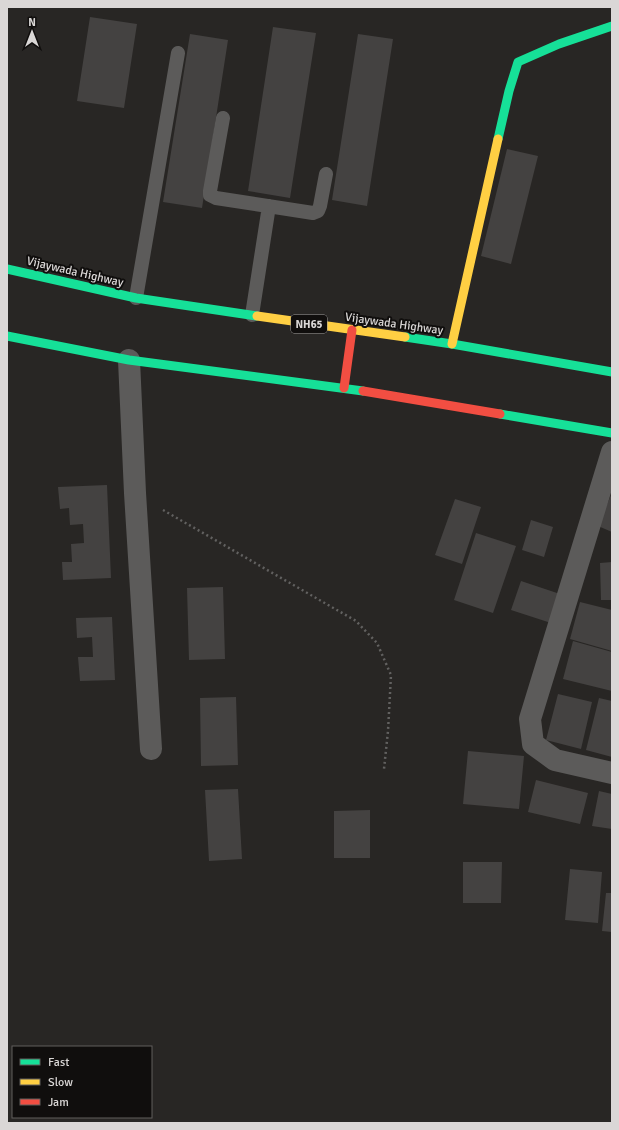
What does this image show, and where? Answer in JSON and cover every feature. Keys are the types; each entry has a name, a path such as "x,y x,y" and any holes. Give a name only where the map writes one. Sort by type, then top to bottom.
{"main road":[{"path":"452,344 509,91 518,62 559,44 612,26"},
{"name":"Vijaywada Highway","path":"7,269 136,298 452,344 612,372"},
{"path":"344,388 352,330"},
{"path":"7,336 130,360 344,388 612,433"}],"street":[{"path":"130,360 135,493 151,749"},
{"path":"612,452 530,719 533,744 555,760 612,773"}],"lane":[{"path":"136,298 178,52"},
{"path":"223,118 210,195 216,198 312,213 318,211 326,174"},
{"path":"252,315 269,206"}],"path":[{"path":"135,493 356,621 377,643 391,675 384,769"}],"building":[{"path":"90,17 137,24 124,108 77,101"},
{"path":"273,27 316,33 290,198 248,191"},
{"path":"190,34 228,40 202,208 163,202"},
{"path":"358,34 393,39 367,206 332,200"},
{"path":"507,149 538,156 511,264 481,256"},
{"path":"107,485 111,578 63,580 62,562 72,562 71,544 84,543 83,524 70,525 69,508 60,509 58,487"},
{"path":"611,495 612,496 612,532 598,526"},
{"path":"455,499 481,507 462,564 435,555"},
{"path":"531,520 553,527 544,557 522,550"},
{"path":"476,533 516,546 493,613 454,600"},
{"path":"612,562 612,600 601,600 600,563"},
{"path":"521,581 560,594 551,623 511,610"},
{"path":"223,587 225,659 189,660 187,588"},
{"path":"580,602 612,610 612,651 570,639"},
{"path":"112,617 115,680 80,681 78,657 93,657 92,637 77,638 76,618"},
{"path":"573,641 612,652 612,691 563,679"},
{"path":"558,694 592,702 581,749 546,740"},
{"path":"236,697 238,765 201,766 200,698"},
{"path":"599,698 612,701 612,757 586,750"},
{"path":"468,751 524,756 519,809 463,804"},
{"path":"536,780 588,793 580,824 528,812"},
{"path":"238,789 242,859 209,861 205,790"},
{"path":"599,791 612,794 612,829 592,826"},
{"path":"370,810 370,858 334,858 334,811"},
{"path":"463,862 502,862 501,903 463,903"},
{"path":"570,869 602,872 598,923 565,920"},
{"path":"606,893 612,893 612,932 602,931"}],"traffic: fast":[{"path":"498,139 509,91 518,62 559,44 612,26"},
{"path":"7,269 136,298 257,316"},
{"path":"7,336 129,360 363,391"},
{"path":"405,337 612,372"},
{"path":"500,414 612,433"}],"traffic: slow":[{"path":"452,344 498,139"},
{"path":"257,316 405,337"}],"traffic: jam":[{"path":"344,388 352,330"},
{"path":"363,391 500,414"}]}
